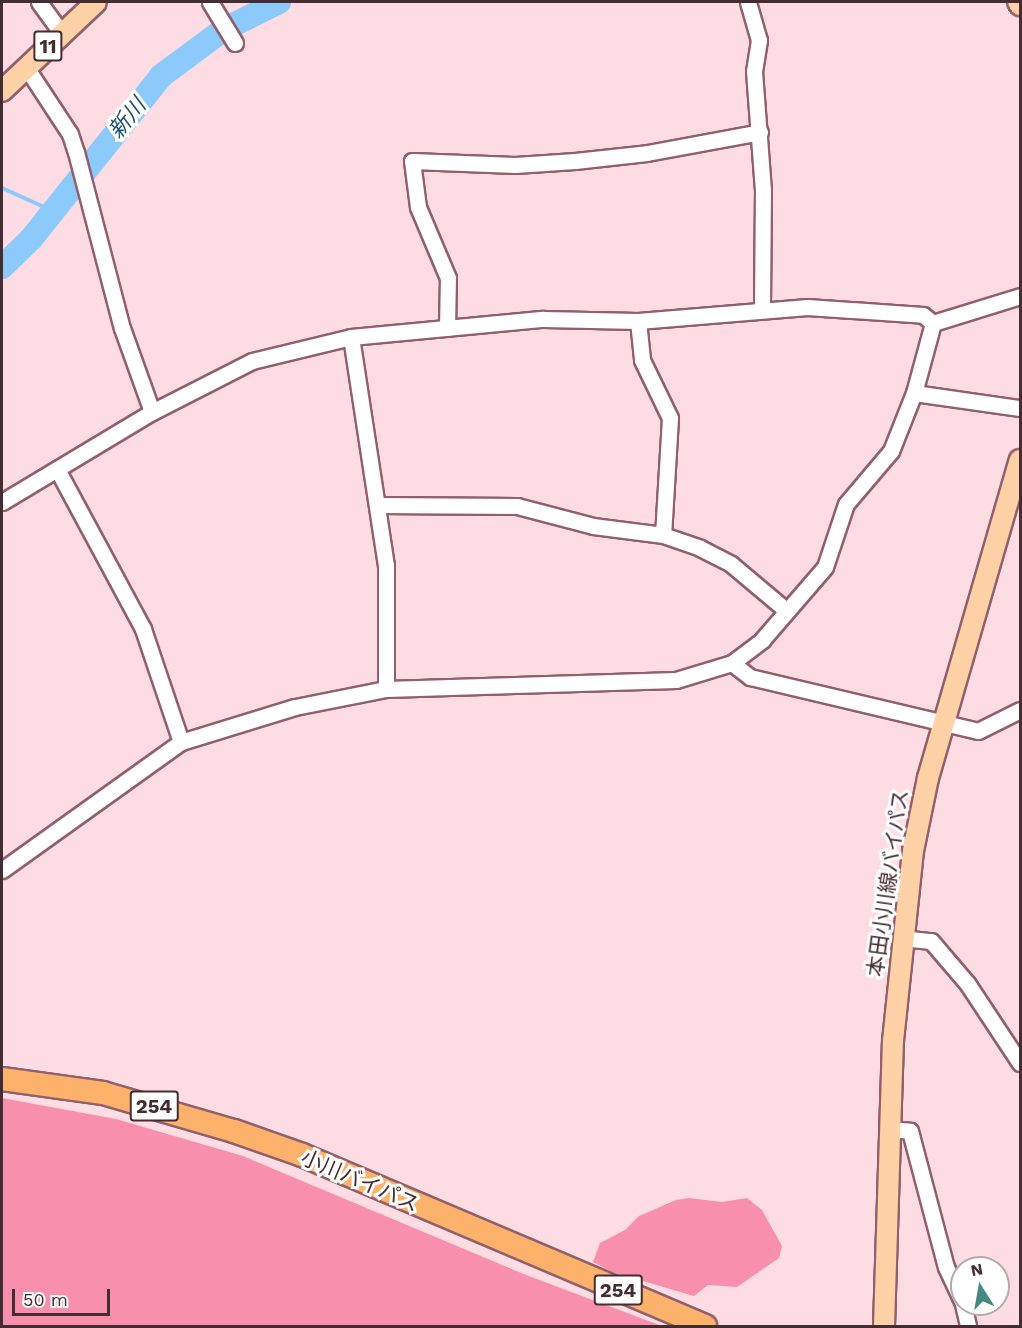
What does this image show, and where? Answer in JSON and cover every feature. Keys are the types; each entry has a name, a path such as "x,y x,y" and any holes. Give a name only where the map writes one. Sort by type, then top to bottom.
{"highway":[{"name":"小川バイパス","path":"2,1079 103,1093 234,1131 302,1155 705,1326"}],"main road":[{"name":"11","path":"2,91 96,2"},
{"name":"本田小川線バイパス","path":"884,1326 889,1129 901,938 913,851 944,723 1020,460"}],"street":[{"path":"39,2 62,34"},
{"path":"748,2 759,40 754,71 760,132 762,310"},
{"path":"214,7 235,43"},
{"path":"26,67 70,134 115,288 122,328 152,412"},
{"path":"447,328 448,278 418,207 412,161 515,165 575,161 647,153 760,132"},
{"path":"933,322 1020,296"},
{"path":"2,502 152,412 252,361 351,337 543,320 638,321 807,307 923,315 933,322"},
{"path":"638,321 642,360 670,418 663,535"},
{"path":"2,870 181,742 295,707 386,689 676,680 732,663 762,640 825,567 846,504 891,451 914,393 933,322"},
{"path":"351,337 386,565 386,689"},
{"path":"914,393 1020,408"},
{"path":"57,469 143,629 181,742"},
{"path":"377,505 517,506 593,526 663,535 731,564 787,611"},
{"path":"732,663 750,677 978,731 1020,710"},
{"path":"901,938 931,941 967,982 1020,1063"},
{"path":"889,1129 909,1131 950,1276"}],"shaded area":[{"path":"2,1098 116,1119 243,1156 526,1275 662,1326 2,1326"},
{"path":"689,1198 722,1202 747,1198 762,1210 782,1246 779,1258 737,1287 708,1285 694,1296 612,1272 593,1262 600,1243 625,1230 639,1216 676,1200"}],"waterway":[{"name":"新川","path":"2,267 31,239 161,76 223,30 279,2"},
{"path":"2,188 53,211"}]}
